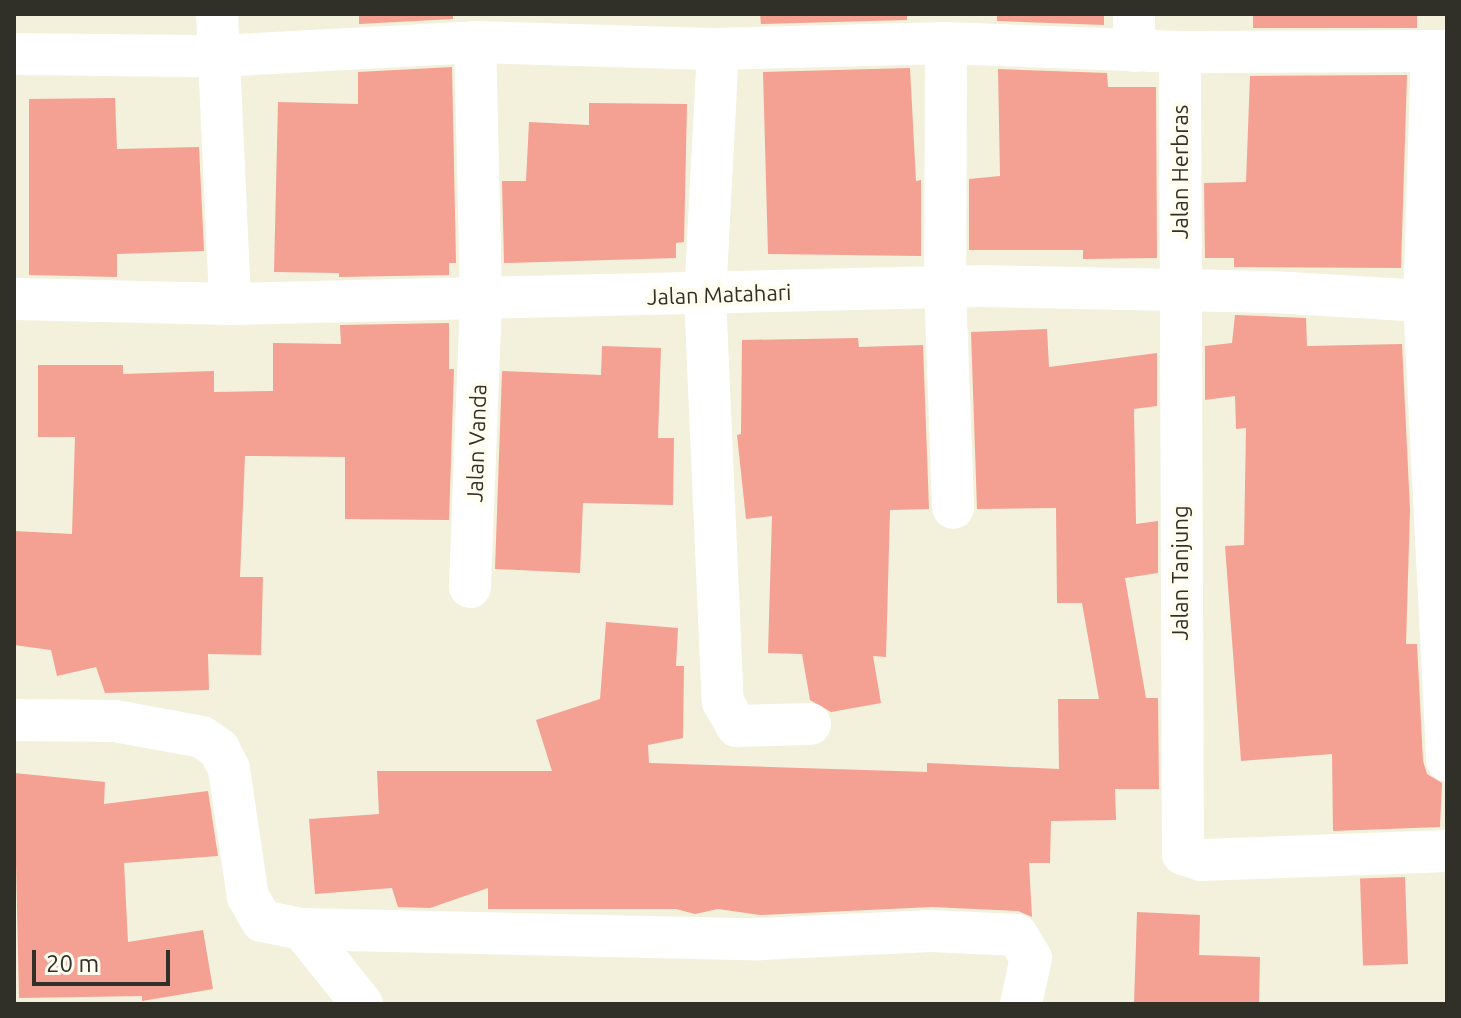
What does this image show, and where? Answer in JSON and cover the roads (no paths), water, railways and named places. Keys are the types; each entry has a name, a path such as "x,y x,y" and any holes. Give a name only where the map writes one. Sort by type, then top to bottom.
{"street":[{"path":"217,14 230,304"},
{"path":"14,54 218,56 475,42 718,49 946,43 1134,32 1180,52 1440,51 1432,322 1447,760"},
{"name":"Jalan Vanda","path":"470,587 481,299 475,42"},
{"path":"946,43 945,287 953,508"},
{"path":"718,49 705,296 723,702 737,726 810,724"},
{"name":"Jalan Herbras","path":"1180,52 1180,292"},
{"name":"Jalan Matahari","path":"14,299 230,304 705,296 945,287 1180,292 1432,322"},
{"name":"Jalan Tanjung","path":"1180,292 1183,854 1201,860 1447,851"},
{"path":"14,720 115,721 202,737 219,749 229,769 248,897 262,921 302,929 760,939 931,931 1017,935 1031,958 1021,1004"},
{"path":"302,929 362,1004"}]}
